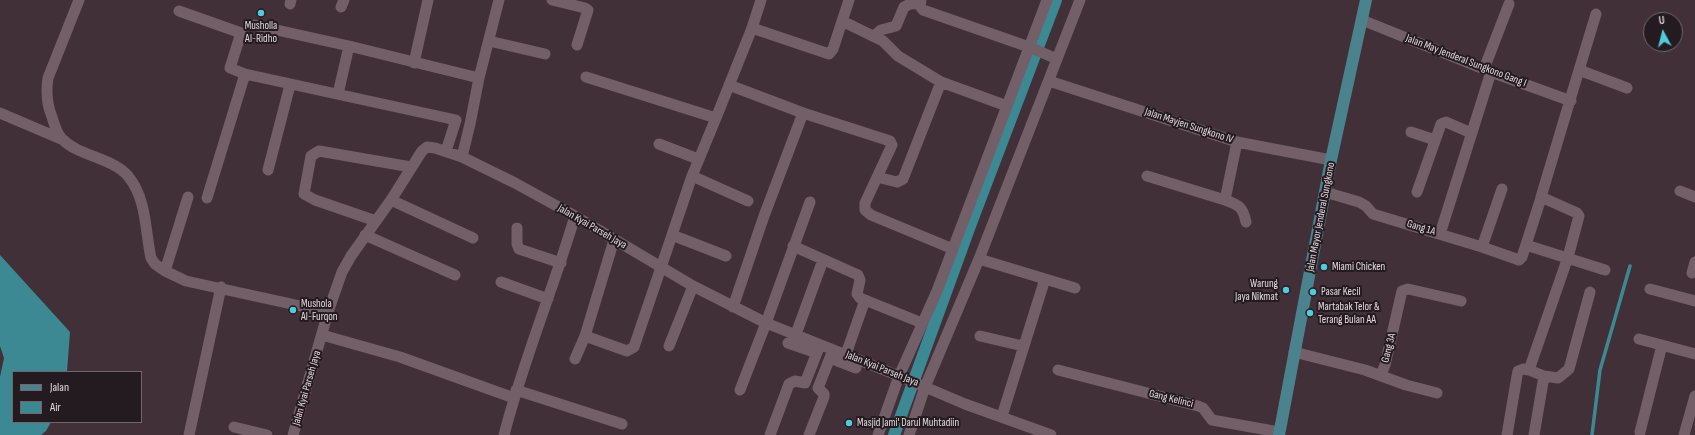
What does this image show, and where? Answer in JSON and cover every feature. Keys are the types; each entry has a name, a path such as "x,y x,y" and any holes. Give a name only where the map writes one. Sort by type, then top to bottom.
{"main road":[{"name":"Jalan Mayor Jenderal Sungkono","path":"1279,434 1331,160 1366,0"}],"street":[{"path":"61,139 50,113 47,86 48,78 79,0"},
{"path":"414,63 428,0"},
{"path":"462,157 479,78 499,0"},
{"path":"552,0 566,2 588,10 577,45"},
{"path":"585,336 627,351 634,347 698,159 752,28 761,0"},
{"path":"752,28 829,54 833,49 849,0"},
{"path":"878,435 922,323 937,291 1007,106 1031,48 1047,0"},
{"path":"909,435 924,386 979,259 1049,81 1056,58 1080,0"},
{"path":"874,36 881,30 896,26 904,7 920,2 920,8 923,10 1056,58"},
{"path":"1440,234 1471,133 1487,71 1509,4"},
{"path":"179,11 242,33 230,68 245,74 470,124"},
{"path":"1596,14 1571,101 1526,245 1605,270"},
{"name":"Jalan May Jenderal Sungkono Gang I","path":"1362,20 1487,71 1571,101"},
{"path":"842,21 883,41 898,56 941,82 1007,106"},
{"path":"254,25 349,46 479,78"},
{"path":"489,41 545,54"},
{"path":"338,94 349,46"},
{"path":"1579,70 1626,88"},
{"path":"207,198 245,74"},
{"path":"586,77 716,118"},
{"name":"Jalan Mayjen Sungkono IV","path":"1049,81 1237,142 1331,160"},
{"path":"877,177 897,182 903,179 941,82"},
{"path":"268,170 290,85"},
{"path":"729,85 803,113 890,141 892,145 865,204 865,210 953,249"},
{"path":"0,113 61,139 78,150 118,167 128,176 138,193 142,205 151,258 155,264 165,271 197,284 221,287 328,312"},
{"path":"732,307 764,216 803,113"},
{"path":"446,152 456,120"},
{"path":"1417,192 1441,124 1444,122 1471,133"},
{"path":"1411,132 1435,140"},
{"path":"1225,200 1237,142"},
{"path":"659,144 698,159"},
{"name":"Jalan Kyai Parseh Jaya","path":"293,434 328,312 342,272 365,235 391,200 411,167 426,147 462,157 515,183 693,286 792,338 831,354 846,354 965,404 1002,416 1051,435"},
{"path":"376,221 315,200 304,194 311,156 319,151 411,167"},
{"path":"692,176 748,201"},
{"path":"1147,176 1239,205 1246,222"},
{"path":"1482,247 1502,189"},
{"path":"1680,191 1695,197"},
{"name":"Gang 1A","path":"1325,192 1359,202 1366,206 1373,214 1482,247 1519,260 1522,257 1526,245"},
{"path":"165,271 188,196"},
{"path":"1529,370 1568,258 1578,214 1541,198"},
{"path":"391,200 473,238"},
{"path":"740,390 810,202"},
{"path":"504,435 515,394 561,263 574,216"},
{"path":"517,228 517,244 520,249 561,263"},
{"path":"365,235 455,274"},
{"path":"672,235 726,256"},
{"path":"575,359 585,336 614,240"},
{"path":"793,246 859,276 860,282 857,294 860,298 922,323"},
{"path":"979,259 1075,288"},
{"path":"792,338 823,260"},
{"path":"1002,416 1045,279"},
{"path":"501,282 548,299"},
{"path":"669,346 693,286"},
{"path":"189,435 221,287"},
{"name":"Gang 3A","path":"1294,352 1381,375 1385,365 1402,290 1408,289 1461,301"},
{"path":"1650,289 1695,301"},
{"path":"1507,435 1518,371 1523,369 1529,370 1544,376 1558,378 1569,369 1590,292"},
{"path":"846,354 865,300"},
{"path":"322,334 515,394 622,424"},
{"path":"980,336 1023,346"},
{"path":"1639,339 1695,354"},
{"path":"1640,432 1662,345"},
{"path":"805,383 818,349"},
{"path":"818,388 831,354 856,368"},
{"name":"Gang Kelinci","path":"1058,370 1198,406 1203,408 1212,420 1279,434"},
{"path":"1381,375 1406,385 1437,393"},
{"path":"1534,435 1544,376"},
{"path":"770,435 789,384 794,381 818,388 824,394 809,435"},
{"path":"1684,435 1695,396"},
{"path":"234,427 267,435"},
{"path":"293,434 305,435"}],"water":[{"path":"0,255 70,332 67,371 12,371 12,423 50,423 46,431 41,435 0,435 0,377 4,358 0,346"}],"waterway":[{"path":"894,435 970,226 1056,0"},
{"path":"1592,435 1600,370 1630,266"}],"place":[{"name":"Musholla Al-Ridho","path":"261,13"},
{"name":"Miami Chicken","path":"1324,267"},
{"name":"Warung Jaya Nikmat","path":"1286,290"},
{"name":"Pasar Kecil","path":"1313,292"},
{"name":"Mushola Al-Furqon","path":"293,310"},
{"name":"Martabak Telor & Terang Bulan AA","path":"1310,313"},
{"name":"Masjid Jami' Darul Muhtadiin","path":"849,423"}]}
